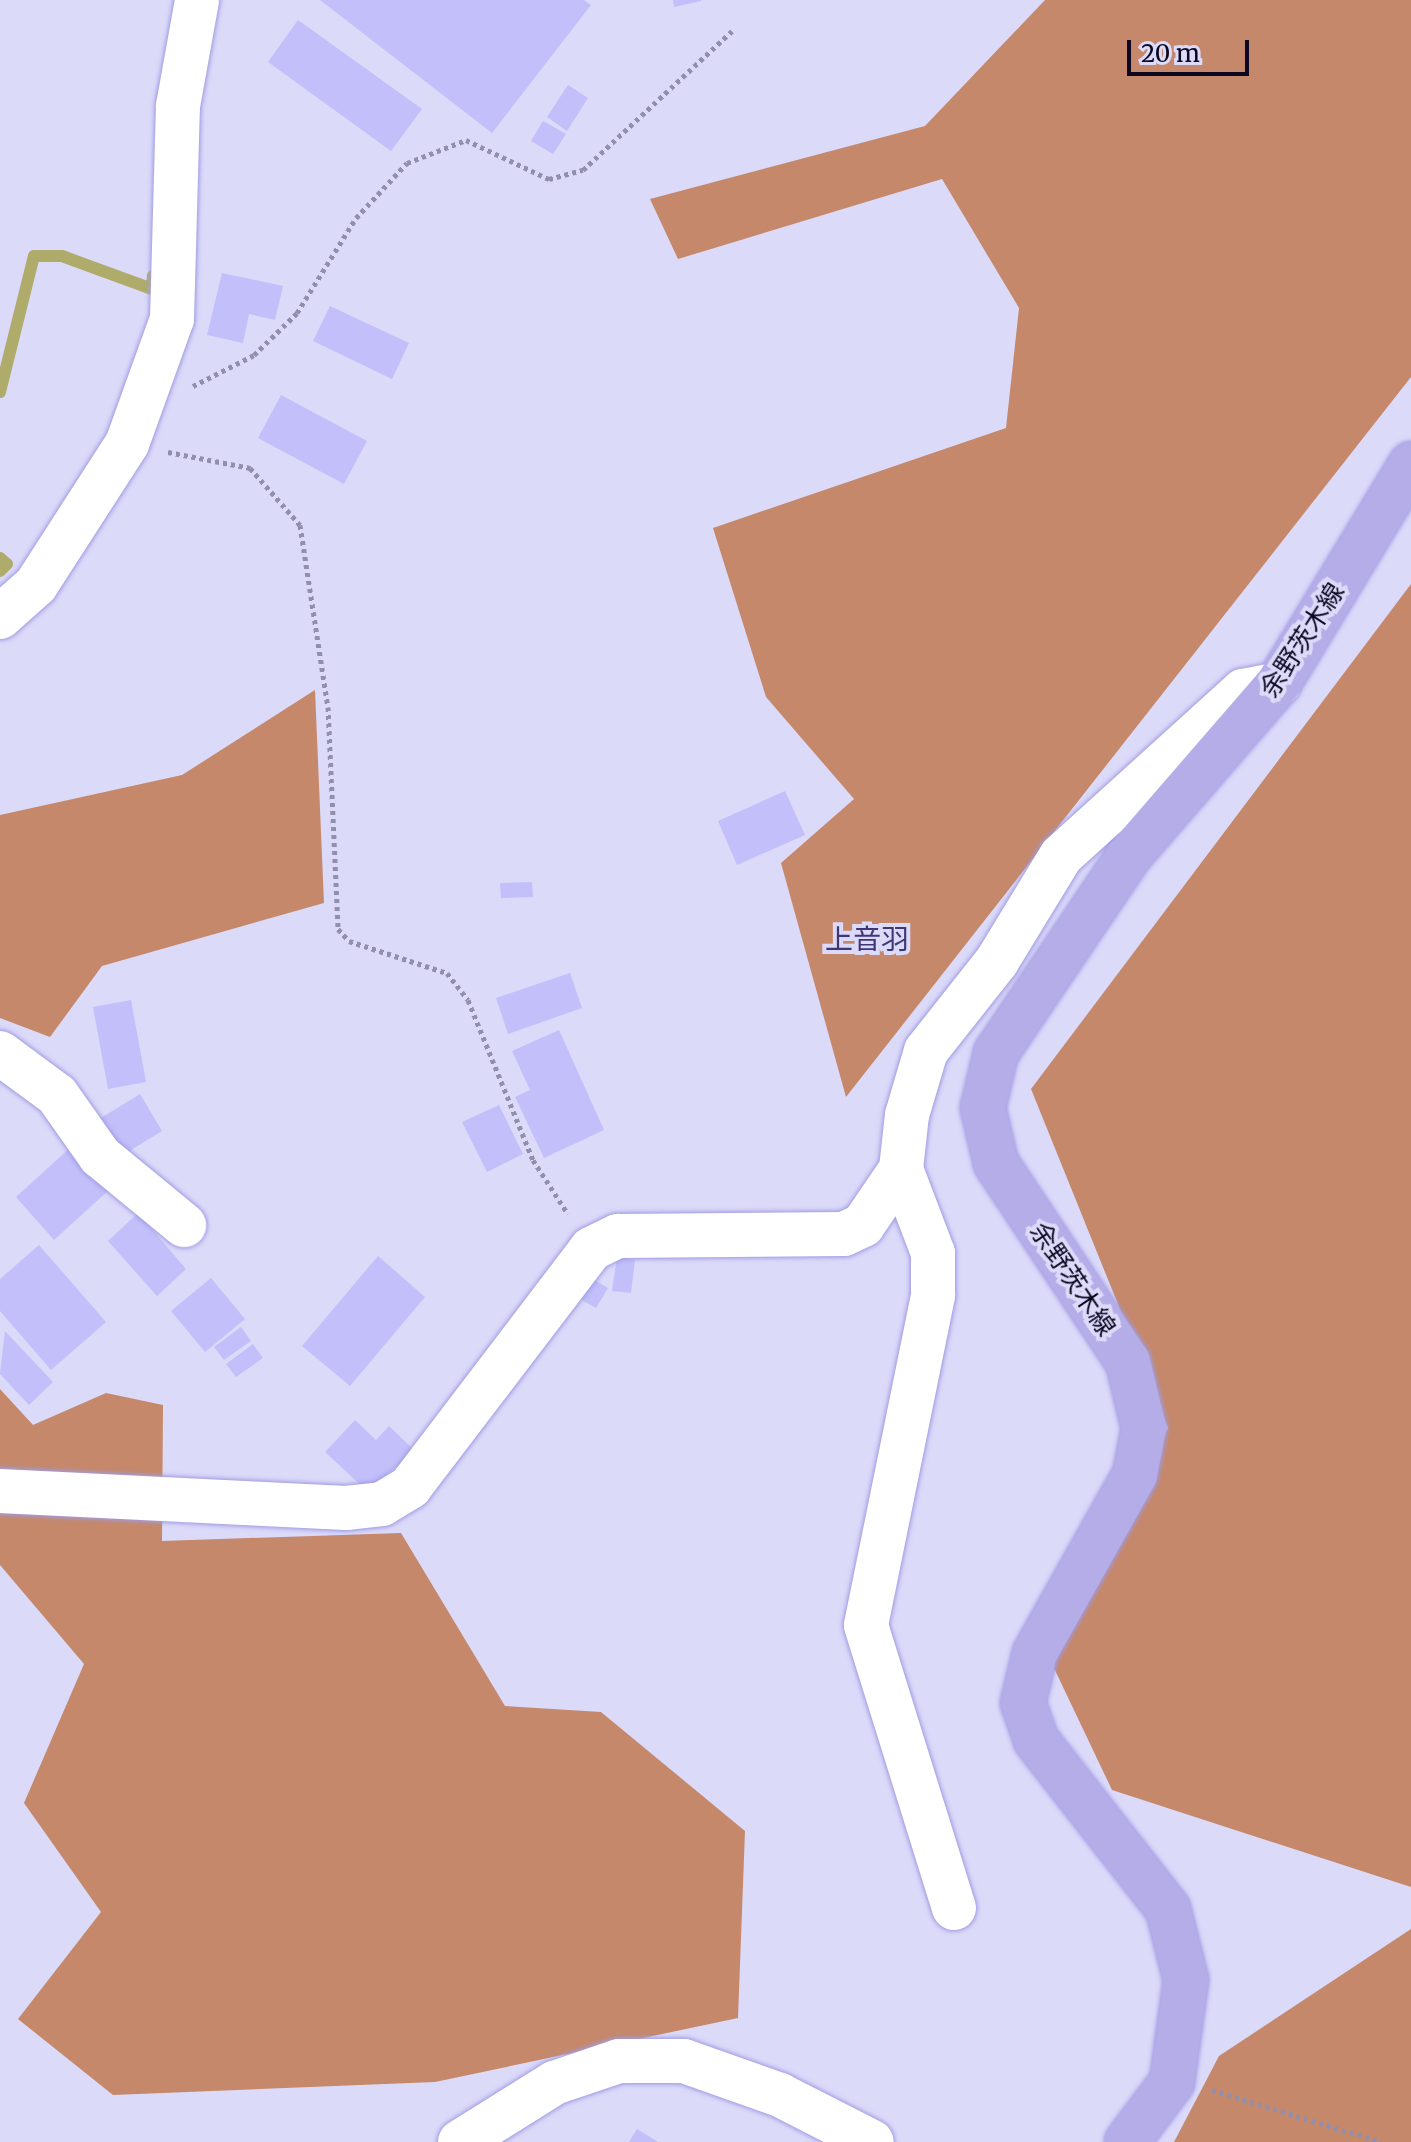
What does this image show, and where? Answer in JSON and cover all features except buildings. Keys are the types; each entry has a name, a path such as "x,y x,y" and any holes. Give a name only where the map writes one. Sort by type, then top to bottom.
{"main road":[{"name":"余野茨木線","path":"1127,2142 1172,2082 1186,1980 1168,1909 1036,1740 1023,1703 1035,1653 1135,1475 1144,1428 1128,1362 996,1163 983,1108 996,1053 1104,891 1278,684 1411,464"}],"street":[{"path":"0,617 36,585 133,429 172,319 178,106 197,0"},
{"path":"0,1491 346,1508 382,1504 410,1487 591,1249 618,1236 844,1234 863,1225 901,1169 926,1051 997,961 1061,856 1243,691 1278,684"},
{"path":"0,1053 57,1095 100,1156 184,1225"},
{"path":"901,1169 933,1253 933,1295 866,1625 954,1908"},
{"path":"460,2142 554,2083 619,2061 684,2061 780,2095 872,2142"}],"path":[{"path":"133,429 254,355 297,313 356,218 407,163 466,140 549,179 583,170 733,30"},
{"path":"133,429 250,468 300,525 328,707 338,929 349,941 447,973 468,1000 533,1160 591,1249"},
{"path":"1172,2082 1381,2142"}],"shaded area":[{"path":"1045,0 1411,0 1411,377 846,1097 781,863 854,799 766,697 713,528 1006,428 1019,308 942,179 678,259 650,199 925,126"},
{"path":"1411,584 1411,1887 1112,1790 1053,1666 1168,1428 1031,1089"},
{"path":"315,690 324,903 102,966 50,1037 0,1018 0,815 182,775"},
{"path":"0,1389 33,1425 106,1393 163,1405 162,1541 401,1533 505,1706 601,1712 745,1831 738,2018 435,2082 113,2095 18,2019 101,1912 24,1803 84,1664 0,1565"},
{"path":"1411,1929 1411,2142 1174,2142 1219,2056"}],"waterway":[{"path":"0,392 34,256 62,256 152,289 153,276"},
{"path":"0,558 7,564 0,571"}],"district":[{"name":"上音羽","path":"867,939"}]}
